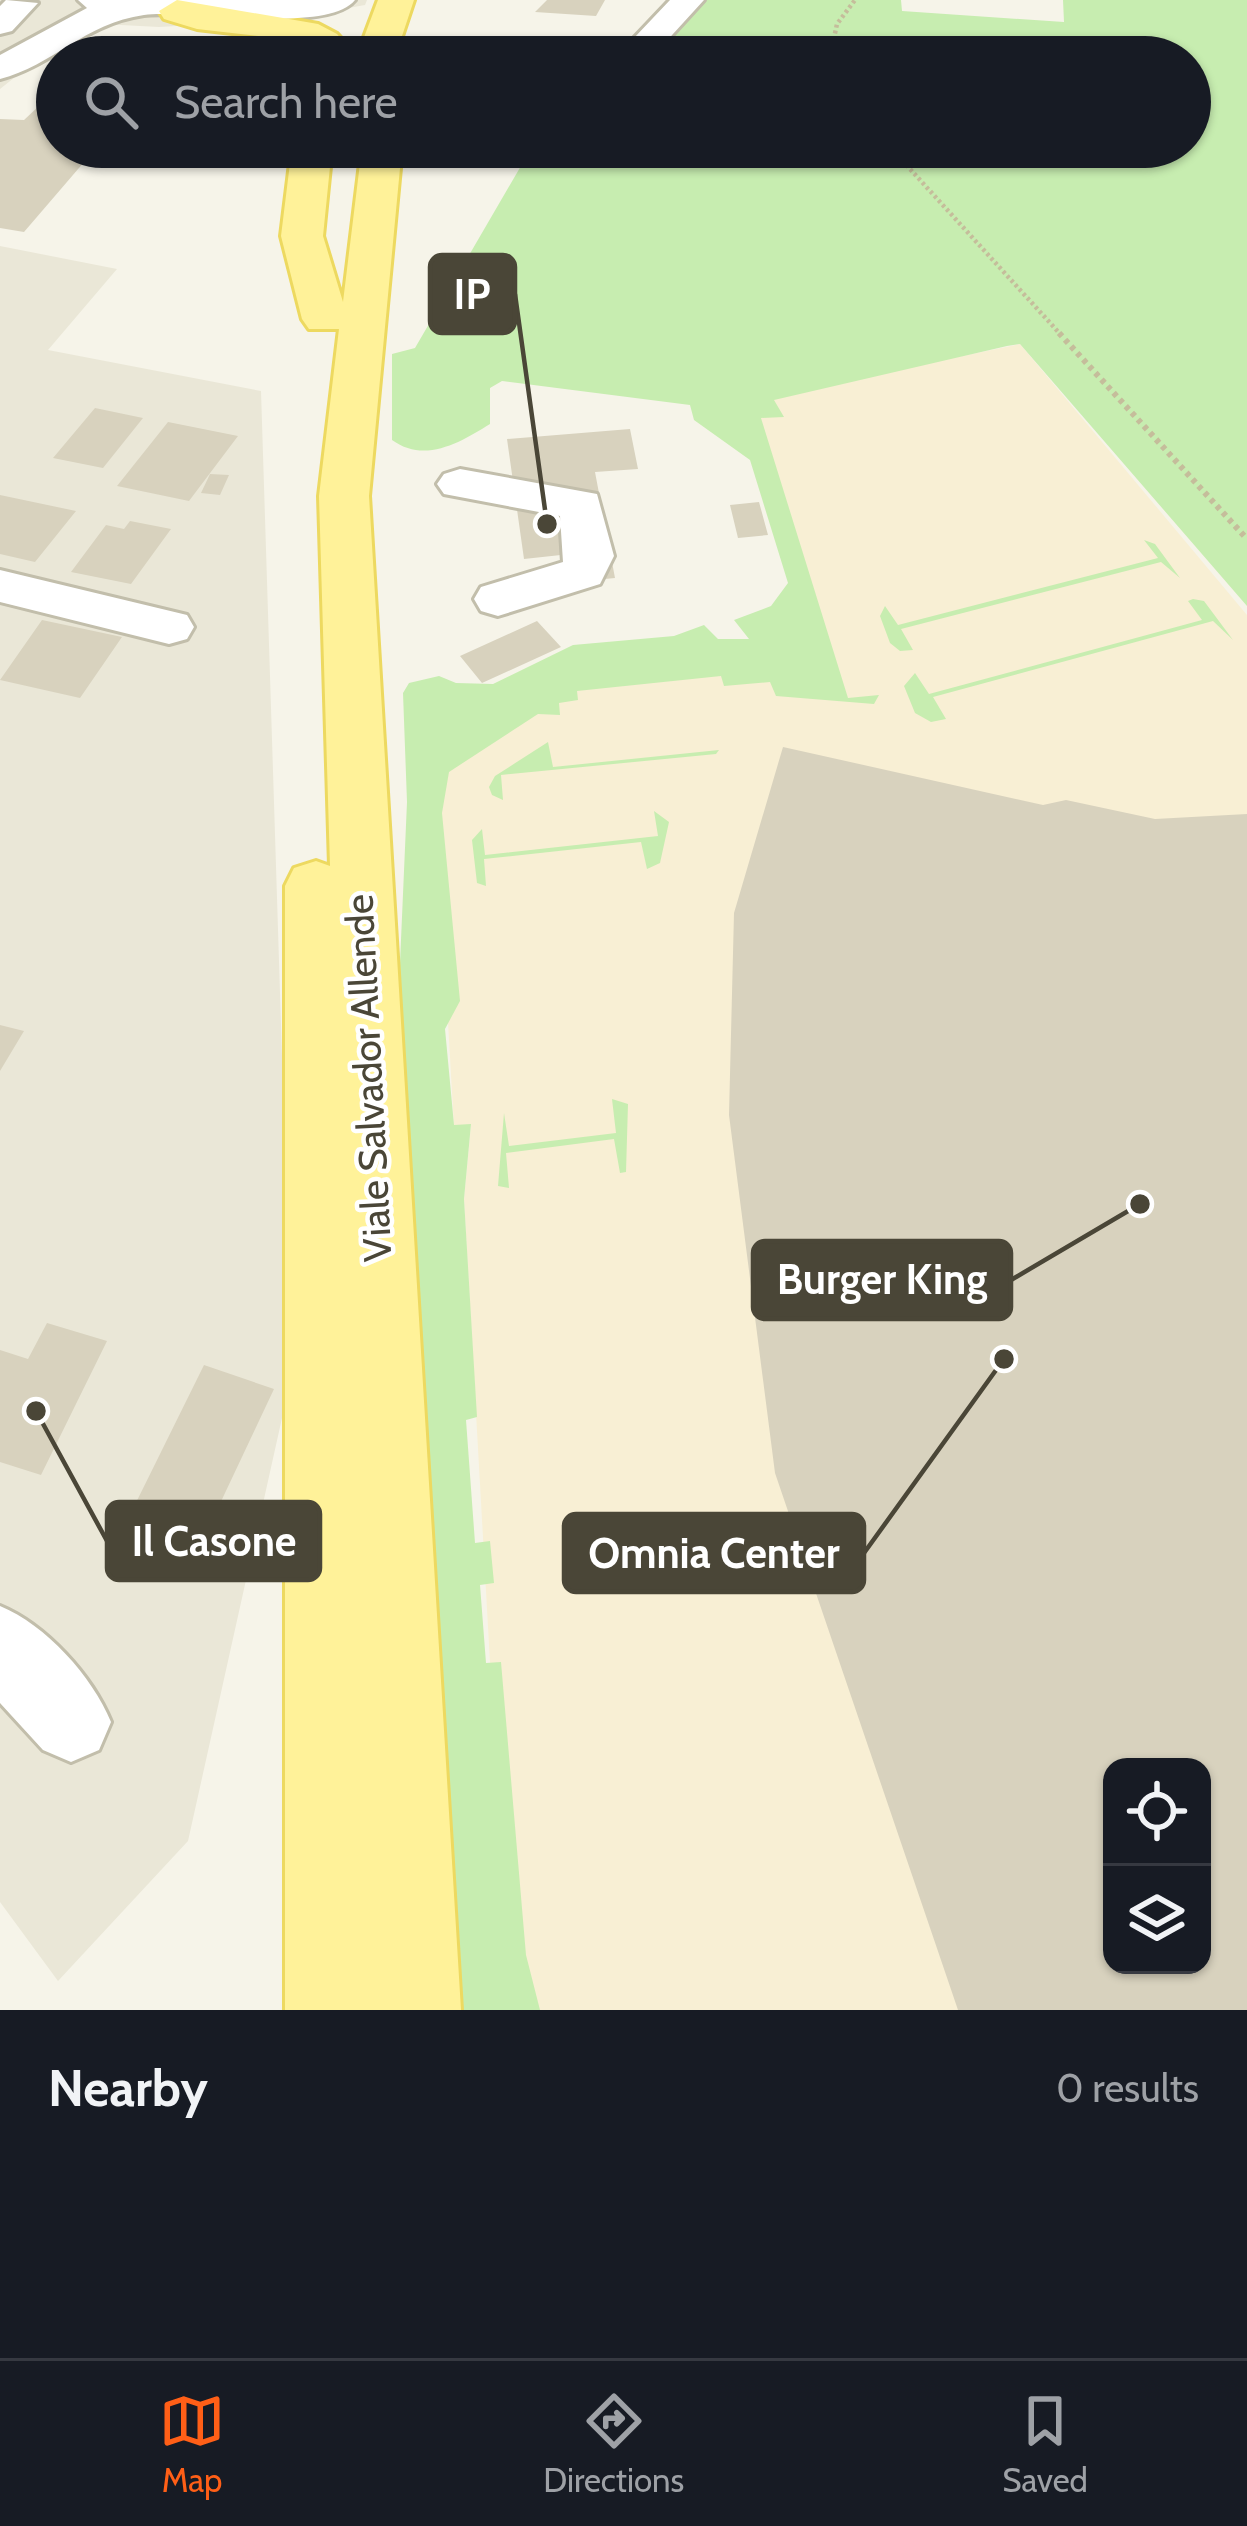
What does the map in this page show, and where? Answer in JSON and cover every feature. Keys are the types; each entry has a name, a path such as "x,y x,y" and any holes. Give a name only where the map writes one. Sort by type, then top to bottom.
{"main road":[{"path":"383,36 396,0"},
{"path":"413,36 425,0"},
{"path":"178,5 201,20 313,31 318,36"},
{"path":"310,168 302,236 325,319"},
{"name":"Viale Salvador Allende","path":"333,2010 312,508 325,319 345,168"},
{"name":"Viale Salvador Allende","path":"380,168 344,496 413,2010"}],"street":[{"path":"94,0 137,7 268,10 339,0"},
{"path":"653,36 688,0"},
{"path":"13,9 63,2"},
{"path":"0,40 63,2"},
{"path":"54,36 73,24 137,7"},
{"path":"0,69 36,47"},
{"path":"460,484 581,505 590,556 583,573 499,599"},
{"path":"0,586 169,627"},
{"path":"288,2010 324,1603"},
{"path":"0,1645 71,1722"}],"path":[{"path":"834,36 837,24 855,0"},
{"path":"909,168 1247,539"}],"shaded area":[{"path":"0,0 367,0 365,5 282,20 159,27 102,24 81,36 36,36 36,61 0,89"},
{"path":"0,246 117,269 48,350 261,391 292,1373 188,1841 58,1981 0,1902"},
{"path":"1020,344 1247,615 1247,2010 516,2010 508,1983 464,1199 471,1125 454,1126 434,782 590,649 810,684 751,394 769,396"}],"green space":[{"path":"702,0 901,0 902,11 1064,22 1063,0 1247,0 1247,606 1020,344 1007,346 774,400 784,417 761,418 848,698 879,695 874,704 776,696 770,682 724,686 721,676 577,691 578,700 559,703 560,715 538,714 449,772 442,813 460,1001 445,1029 454,1125 471,1124 464,1199 477,1417 466,1420 475,1543 490,1541 494,1583 480,1585 486,1663 501,1662 526,1955 540,2010 453,2010 397,1032 407,802 403,693 409,683 439,676 456,683 493,684 573,645 674,636 704,625 718,639 749,639 734,620 771,606 788,583 750,460 694,420 690,405 502,381 490,388 490,424 443,448 417,450 392,440 392,354 415,348 520,168 1211,168 1211,36 663,36"},
{"path":"1144,540 1155,544 1180,578 1161,562 901,629 913,650 900,651 890,643 880,616 885,606 898,625 1158,558"},
{"path":"1188,601 1204,601 1233,640 1213,621 933,697 946,719 931,722 915,713 904,686 915,673 929,694 1202,620"},
{"path":"548,742 553,767 719,750 716,754 501,775 503,800 492,795 489,787 495,776"},
{"path":"654,811 669,822 660,863 647,869 641,842 484,859 486,886 477,883 472,840 482,829 485,855 658,836"},
{"path":"612,1099 628,1104 626,1172 620,1173 614,1139 506,1153 509,1188 498,1186 504,1113 509,1146 616,1133"}],"building":[{"path":"547,0 605,0 596,16 535,12"},
{"path":"36,109 36,168 79,168 24,232 0,228 0,119 24,120"},
{"path":"95,408 143,418 103,468 53,458"},
{"path":"168,422 238,436 189,501 117,486"},
{"path":"630,429 638,469 595,472 615,578 574,582 570,554 524,559 507,439"},
{"path":"210,474 229,475 220,495 201,493"},
{"path":"0,495 76,511 35,562 0,554"},
{"path":"759,502 768,535 738,538 730,505"},
{"path":"130,521 171,529 131,584 71,572 106,525 124,529"},
{"path":"42,620 122,637 80,698 0,680"},
{"path":"537,621 561,647 482,683 460,656"},
{"path":"783,747 1043,805 1066,800 1155,819 1247,814 1247,2010 958,2010 775,1473 729,1115 734,913"},
{"path":"0,1025 24,1031 0,1071"},
{"path":"47,1323 107,1341 41,1475 0,1462 0,1350 28,1359"},
{"path":"204,1365 274,1389 192,1563 119,1537"}],"place":[{"name":"IP","path":"547,524"},
{"name":"Burger King","path":"1140,1204"},
{"name":"Omnia Center","path":"1004,1359"},
{"name":"Il Casone","path":"36,1411"}]}
